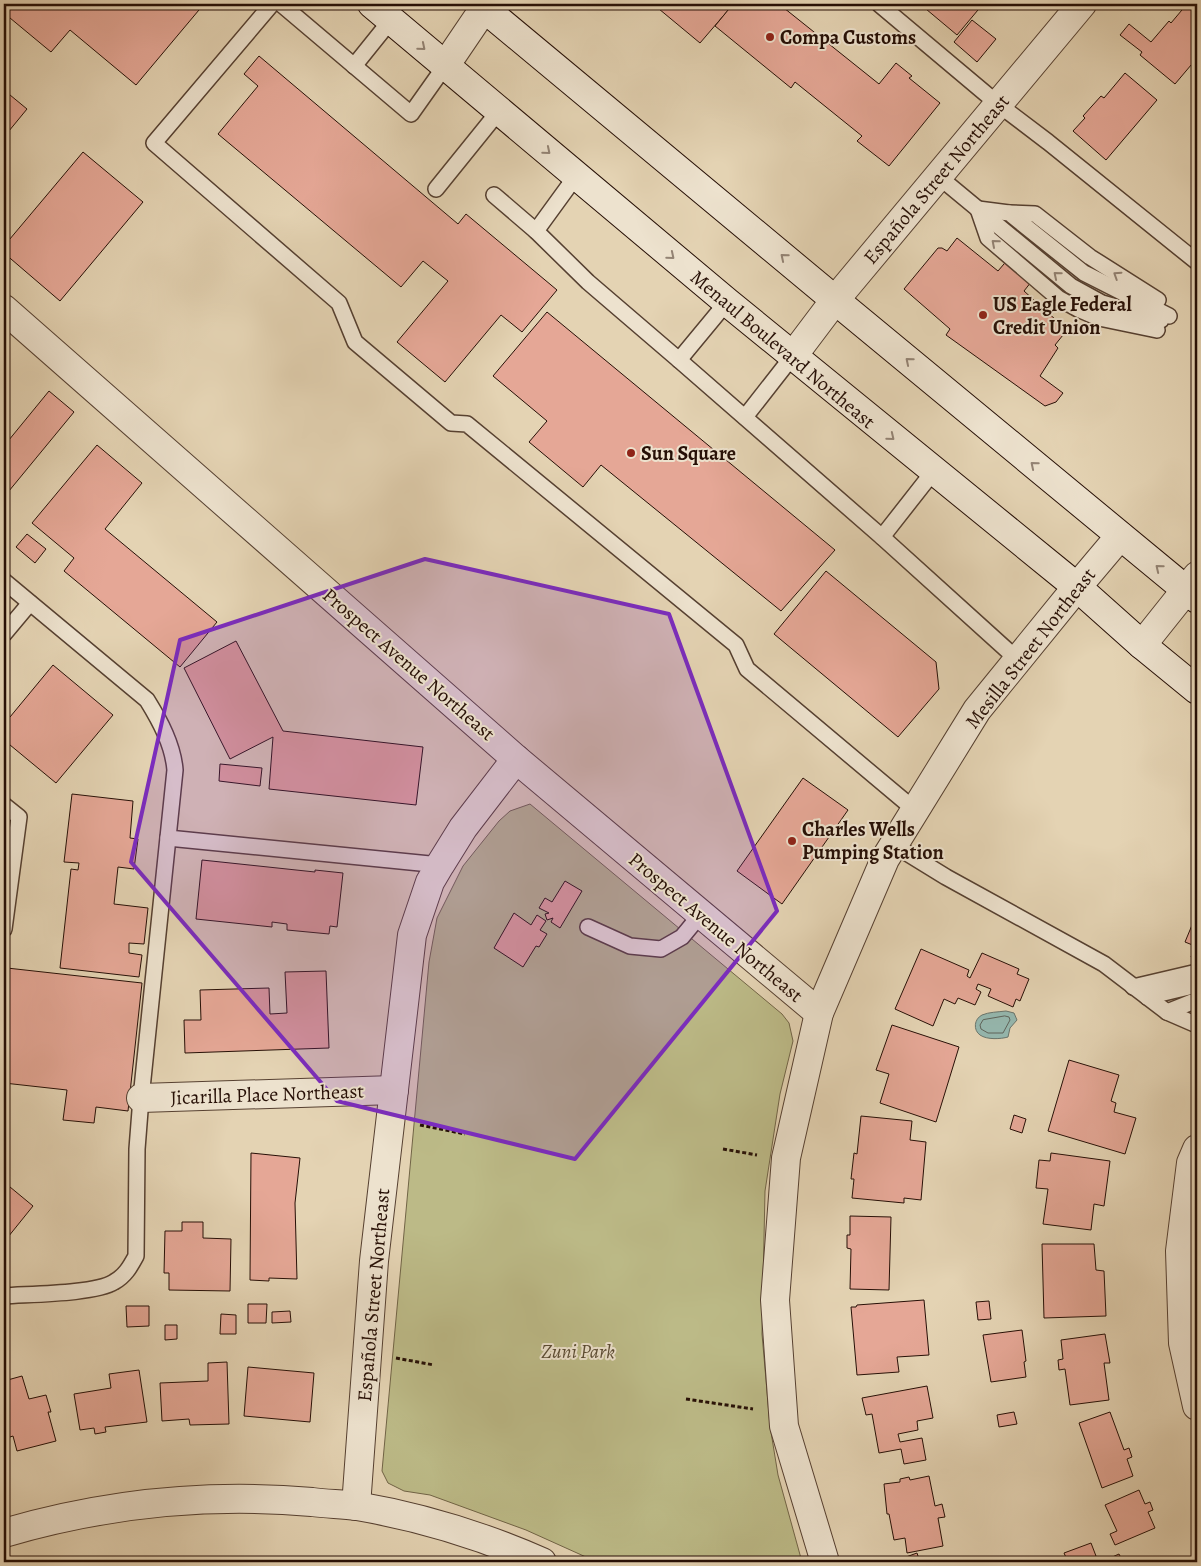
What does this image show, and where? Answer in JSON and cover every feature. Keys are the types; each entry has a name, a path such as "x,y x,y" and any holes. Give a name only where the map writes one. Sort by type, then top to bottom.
{"street":[{"name":"Española Street Northeast","path":"792,357 835,300 1082,4"},
{"path":"445,66 484,5 1120,536 1193,588 1142,645"},
{"name":"Menaul Boulevard Northeast","path":"381,12 792,357 1077,587 1142,645 1197,690"},
{"name":"Prospect Avenue Northeast","path":"4,309 516,759 819,1013"},
{"name":"Mesilla Street Northeast","path":"825,1562 784,1426 775,1300 786,1158 819,1013 885,859 977,710 1120,536"},
{"name":"Española Street Northeast","path":"356,1506 374,1261 412,935 430,882 440,865 463,828 516,759"},
{"name":"Jicarilla Place Northeast","path":"141,1098 394,1090"},
{"path":"1197,1149 1191,1163 1180,1251 1183,1343 1197,1406"},
{"path":"4,1534 34,1524 118,1508 212,1499 275,1499 356,1506 447,1526 542,1562"}],"lane":[{"path":"272,4 154,143 338,303 355,342 451,423 468,424 736,646 747,669 915,810"},
{"path":"280,4 411,114 445,66"},
{"path":"879,4 998,104 1197,262"},
{"path":"354,66 381,12"},
{"path":"436,189 499,111"},
{"path":"536,231 576,176"},
{"path":"938,176 978,208 1009,213 1084,272 1166,319 1099,318 1058,298 988,238 978,208"},
{"path":"494,195 536,231 588,282 882,537 1018,660"},
{"path":"679,360 727,302"},
{"path":"745,417 792,357"},
{"path":"882,537 933,472"},
{"path":"4,581 148,700 157,716 174,757 175,764 141,1098 137,1149 136,1256 128,1271 113,1283 92,1290 4,1296"},
{"path":"4,634 30,603"},
{"path":"4,805 19,817 4,929"},
{"path":"168,838 440,865"},
{"path":"894,845 1104,964 1167,1012 1197,1026"},
{"path":"588,927 630,946 661,950 682,937 701,914"},
{"path":"1134,987 1197,972"},
{"path":"1147,997 1197,985"},
{"path":"1167,1012 1192,1002 1197,1004"}],"path":[{"path":"417,1125 465,1134"},
{"path":"723,1149 763,1156"},
{"path":"396,1358 434,1364"},
{"path":"686,1399 761,1410"}],"highlighted area":[{"path":"425,559 669,614 777,911 575,1159 337,1101 131,862 180,640"}],"green space":[{"name":"Zuni Park","path":"530,804 782,1014 789,1023 793,1041 780,1094 765,1191 762,1334 770,1426 778,1475 802,1562 597,1562 526,1530 430,1495 404,1491 388,1483 382,1471 429,962 437,918 463,866 499,821 510,811"}],"water":[{"path":"1006,1011 1014,1013 1017,1020 1010,1028 1008,1037 990,1038 983,1037 978,1033 975,1025 979,1017 988,1013"}],"building":[{"path":"4,4 204,4 136,85 70,30 51,52 4,13"},
{"path":"653,4 725,4 730,8 700,43"},
{"path":"733,4 779,4 879,84 896,63 912,76 909,78 940,103 889,166 857,141 862,136 795,82 791,88 715,26"},
{"path":"920,4 983,4 957,35"},
{"path":"1187,4 1197,4 1197,58 1175,84 1140,55 1142,52 1120,35 1129,24 1151,42"},
{"path":"972,20 996,39 977,62 954,42"},
{"path":"259,56 458,224 466,214 557,290 522,332 501,315 445,382 397,342 448,281 423,261 401,287 218,134 258,86 244,74"},
{"path":"1125,73 1157,100 1106,160 1073,131 1085,118 1083,116 1101,96 1104,98"},
{"path":"4,90 27,109 4,137"},
{"path":"83,152 143,202 60,301 4,253 4,246"},
{"path":"1045,216 1064,240 1024,291 1067,330 1055,345 1058,348 1040,376 1063,393 1056,402 1045,406 946,335 950,329 904,289 938,248 947,251 957,238 998,271"},
{"name":"Sun Square","path":"547,312 835,550 781,611 601,465 583,487 529,442 547,421 493,376"},
{"path":"49,391 74,412 4,497 4,446"},
{"path":"97,445 142,483 105,529 217,622 180,667 64,571 74,558 32,523"},
{"path":"27,534 46,549 35,563 16,547"},
{"path":"826,571 936,662 939,689 898,737 774,634"},
{"path":"236,641 283,731 423,747 416,805 269,789 273,737 230,759 184,668"},
{"path":"53,665 113,715 56,783 4,740 4,721 8,715 10,717"},
{"path":"220,764 262,768 260,786 219,781"},
{"name":"Charles Wells Pumping Station","path":"803,778 848,810 782,904 737,871"},
{"path":"72,794 133,801 130,838 138,839 134,869 118,867 114,904 148,908 144,944 129,943 129,953 142,955 139,977 60,968 71,869 78,870 79,863 64,862"},
{"path":"202,860 315,872 315,870 343,873 337,927 330,926 329,934 287,930 287,924 272,922 272,927 196,919"},
{"path":"565,881 582,891 560,928 551,922 553,918 547,920 545,914 549,913 539,908 545,898 552,902"},
{"path":"514,913 531,925 537,915 546,921 540,930 547,934 539,947 536,946 523,967 494,948"},
{"path":"1197,913 1197,959 1191,957 1195,946 1185,942"},
{"path":"921,949 969,970 967,976 970,978 982,953 1019,969 1017,974 1029,979 1020,1001 1016,999 1013,1007 988,996 991,989 978,984 976,989 981,992 975,1005 958,998 955,1004 944,999 933,1026 895,1009"},
{"path":"4,965 7,968 142,983 128,1111 96,1107 94,1123 63,1120 67,1090 4,1083"},
{"path":"326,971 329,1048 185,1053 184,1020 201,1020 200,990 269,988 270,1014 287,1013 285,972"},
{"path":"892,1025 959,1047 936,1122 880,1103 889,1074 876,1070"},
{"path":"1069,1060 1119,1075 1111,1101 1116,1103 1114,1112 1136,1118 1125,1154 1048,1131"},
{"path":"1014,1115 1026,1119 1022,1133 1010,1129"},
{"path":"861,1116 912,1121 910,1140 926,1142 921,1200 904,1198 904,1203 852,1198 854,1179 851,1179 854,1153 857,1154"},
{"path":"251,1153 300,1158 295,1203 297,1279 269,1278 269,1281 250,1280"},
{"path":"1051,1153 1110,1161 1104,1206 1094,1204 1091,1230 1043,1224 1048,1189 1036,1188 1039,1160 1050,1161"},
{"path":"4,1182 33,1206 4,1242"},
{"path":"850,1216 891,1217 889,1290 850,1289 851,1249 847,1248 847,1235 850,1235"},
{"path":"182,1222 203,1222 203,1238 231,1239 230,1291 169,1290 169,1273 164,1273 165,1231 182,1231"},
{"path":"1042,1244 1094,1244 1096,1270 1104,1271 1106,1316 1044,1318"},
{"path":"924,1300 929,1355 897,1357 899,1372 857,1375 851,1307"},
{"path":"989,1301 991,1319 978,1320 976,1302"},
{"path":"248,1304 267,1304 266,1323 248,1323"},
{"path":"126,1306 149,1306 149,1326 127,1327"},
{"path":"290,1311 291,1322 272,1323 272,1312"},
{"path":"221,1314 236,1315 236,1334 220,1334"},
{"path":"165,1325 177,1325 177,1339 165,1340"},
{"path":"1022,1330 1026,1377 991,1382 983,1335"},
{"path":"1105,1334 1110,1363 1104,1363 1109,1400 1070,1405 1065,1369 1059,1370 1058,1360 1063,1359 1061,1340"},
{"path":"227,1362 229,1424 190,1425 189,1419 162,1421 160,1383 208,1381 208,1363"},
{"path":"248,1367 314,1373 310,1422 244,1416"},
{"path":"139,1370 147,1422 105,1427 106,1432 95,1434 94,1428 80,1430 74,1394 111,1388 109,1374"},
{"path":"22,1376 29,1399 46,1395 51,1412 48,1412 56,1441 17,1451 13,1436 4,1439 4,1381"},
{"path":"927,1386 933,1418 917,1421 918,1430 898,1434 900,1442 922,1438 926,1460 904,1464 901,1449 879,1453 872,1414 866,1415 862,1398"},
{"path":"1014,1412 1017,1424 999,1427 997,1415"},
{"path":"1110,1412 1124,1450 1129,1448 1132,1457 1127,1459 1133,1476 1102,1488 1079,1423"},
{"path":"929,1476 935,1506 942,1504 945,1517 938,1518 943,1546 907,1553 905,1538 894,1540 889,1514 887,1514 884,1484 900,1482 900,1479 909,1477 910,1480"},
{"path":"1139,1490 1145,1504 1150,1502 1153,1510 1148,1512 1155,1528 1115,1545 1110,1534 1117,1531 1105,1505"},
{"path":"1091,1543 1096,1556 1080,1562 1068,1562 1064,1553"},
{"path":"917,1553 920,1562 908,1562 906,1557"},
{"path":"1119,1554 1123,1562 1101,1562"}],"place":[{"name":"Compa Customs","path":"770,37"},
{"name":"US Eagle Federal Credit Union","path":"983,315"},
{"name":"Sun Square","path":"631,453"},
{"name":"Charles Wells Pumping Station","path":"792,841"}]}
